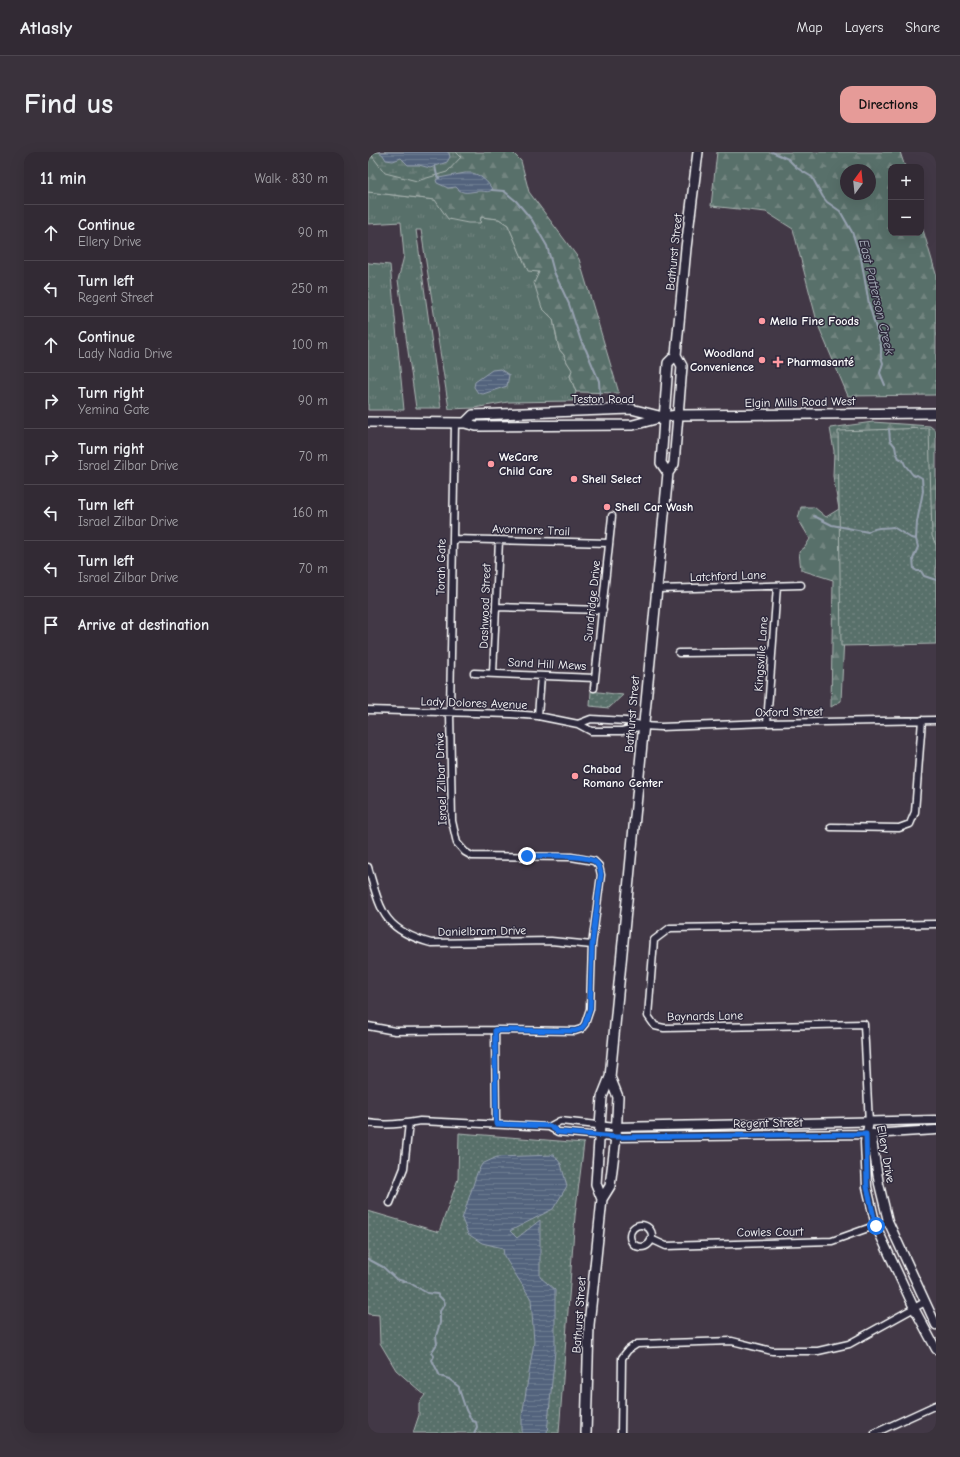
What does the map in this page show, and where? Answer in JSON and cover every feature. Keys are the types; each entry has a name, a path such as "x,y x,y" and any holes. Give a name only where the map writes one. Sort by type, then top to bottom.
{"main road":[{"name":"Bathurst Street","path":"602,1199 596,1184 602,1097 610,1077 668,473 674,464 682,366 676,355 686,248 698,152"},
{"name":"Bathurst Street","path":"668,473 661,463 663,417 668,363 676,355"},
{"name":"Teston Road","path":"465,422 473,415 631,409 663,417"},
{"name":"Elgin Mills Road West","path":"663,417 936,413"},
{"name":"Teston Road","path":"368,422 465,422 476,426 633,426 663,417"},
{"name":"Bathurst Street","path":"586,1433 589,1325 602,1199 610,1186 616,1137 618,1097 610,1077"}],"street":[{"name":"Torah Gate","path":"450,712 455,423"},
{"name":"Sundridge Drive","path":"594,688 612,516"},
{"name":"Avonmore Trail","path":"453,539 609,544"},
{"name":"Dashwood Street","path":"494,673 499,540"},
{"name":"Latchford Lane","path":"657,589 801,585"},
{"name":"Kingsville Lane","path":"767,723 777,586"},
{"path":"496,607 603,610"},
{"path":"679,653 772,652"},
{"name":"Sand Hill Mews","path":"474,673 596,678"},
{"path":"538,716 541,676"},
{"name":"Lady Dolores Avenue","path":"368,710 538,716 578,724 591,731 622,731 643,726"},
{"name":"Israel Zilbar Drive","path":"368,1026 395,1031 575,1031 581,1029 585,1024 590,1009 592,945 601,874 599,866 594,861 571,856 472,856 465,852 457,843 452,821 450,712"},
{"name":"Lady Dolores Avenue","path":"578,724 591,719 626,720 643,726"},
{"path":"831,827 899,828 910,824 914,812 922,720"},
{"name":"Oxford Street","path":"643,726 663,727 767,723 936,720"},
{"name":"Danielbram Drive","path":"368,867 379,904 388,919 394,927 420,940 431,943 551,941 592,945"},
{"name":"Baynards Lane","path":"869,1122 864,1024 664,1028 655,1026 648,1016 654,940 670,928 936,924"},
{"path":"495,1030 496,1124"},
{"name":"Regent Street","path":"616,1127 936,1120"},
{"path":"368,1123 378,1125 420,1121 550,1126 560,1121 616,1127"},
{"name":"Ellery Drive","path":"869,1122 867,1187 876,1226 914,1308 936,1349"},
{"path":"390,1203 404,1168 407,1156 409,1123"},
{"path":"550,1126 558,1132 600,1136"},
{"name":"Regent Street","path":"600,1136 869,1134 936,1130"},
{"name":"Ellery Drive","path":"869,1134 888,1221 936,1324"},
{"name":"Cowles Court","path":"651,1239 666,1246 832,1241 888,1221"},
{"path":"621,1433 622,1358 628,1350 637,1344 732,1341 741,1342 772,1351 818,1351 849,1344 925,1302"},
{"path":"875,1433 936,1405"}],"green space":[{"path":"368,152 512,152 521,161 529,192 579,259 619,393 576,392 570,376 572,370 559,349 553,319 542,308 534,283 539,272 528,271 508,225 499,219 481,217 480,223 468,223 448,219 435,200 368,192"},
{"path":"369,152 456,152 461,157 447,172 417,181 385,173"},
{"path":"717,152 900,152 904,164 888,164 888,236 924,236 924,233 936,274 936,395 848,396 818,325 793,229 766,212 711,206"},
{"path":"368,192 435,200 480,223 481,217 499,219 508,225 528,270 539,272 542,308 553,319 559,349 573,370 570,376 576,392 573,401 508,402 474,408 449,409 421,230 416,230 441,408 416,408 398,280 404,256 401,222 368,224"},
{"path":"368,262 390,265 404,410 368,410"},
{"path":"873,422 930,426 936,431 936,601 847,572 841,701 831,707 833,580 801,570 799,552 805,547 810,539 798,519 801,507 814,507 826,517 839,509 833,476 834,451 830,428"},
{"path":"929,428 932,536 936,545 936,644 841,646 838,431"},
{"path":"591,691 623,695 609,708 590,706"},
{"path":"459,1133 584,1143 575,1216 559,1433 413,1433 419,1415 419,1403 425,1395 396,1370 380,1343 379,1315 368,1314 368,1211 439,1232 458,1179"}],"water":[{"path":"379,152 447,152 449,153 450,157 447,162 430,168 419,165 408,165 401,158 393,161 386,160"},
{"path":"472,173 481,177 487,182 492,190 487,192 464,192 456,187 448,188 437,183 436,180 439,178"},
{"path":"500,369 509,375 507,386 483,394 478,393 474,387 475,382 492,370"},
{"path":"554,1155 561,1164 567,1186 553,1209 510,1231 517,1238 540,1220 540,1277 555,1290 555,1351 547,1433 522,1433 522,1416 534,1342 531,1299 504,1256 503,1248 482,1243 468,1234 462,1219 477,1173 482,1164 497,1157"}],"waterway":[{"name":"East Patterson Creek","path":"772,152 788,159 797,168 812,177 823,197 827,202 840,211 852,232 861,258 869,304 881,346 881,357 883,363 880,373 885,385"},
{"path":"435,166 437,176 439,178"},
{"path":"492,190 504,191 516,201 532,220 547,246 554,272 569,304 581,341 599,381 600,397 603,406"},
{"name":"East Patterson Creek","path":"889,429 890,440 895,446 899,458 903,460 913,475 917,475 922,478 923,491 917,522 916,539 918,547 913,559 914,569 921,571 924,576 936,580"},
{"path":"814,516 832,525 868,532 877,528 893,527 911,538 916,539"},
{"path":"368,1259 383,1267 396,1279 410,1283 427,1293 437,1294 444,1301 445,1304 440,1311 440,1323 436,1336 437,1344 431,1353 434,1356 432,1360 440,1376 449,1379 459,1387 466,1410 472,1421 476,1422 477,1427 474,1433"}],"place":[{"name":"Mella Fine Foods","path":"762,321"},
{"name":"Woodland Convenience","path":"762,360"},
{"name":"Pharmasanté","path":"778,362"},
{"name":"WeCare Child Care","path":"491,464"},
{"name":"Shell Select","path":"574,479"},
{"name":"Shell Car Wash","path":"607,507"},
{"name":"Chabad Romano Center","path":"575,776"}],"route":[{"path":"527,856 571,856 594,861 599,866 601,874 592,945 592,985 590,1009 585,1024 581,1029 575,1031 495,1030 496,1124 550,1126 558,1132 616,1137 866,1134 867,1187 876,1226"}]}
